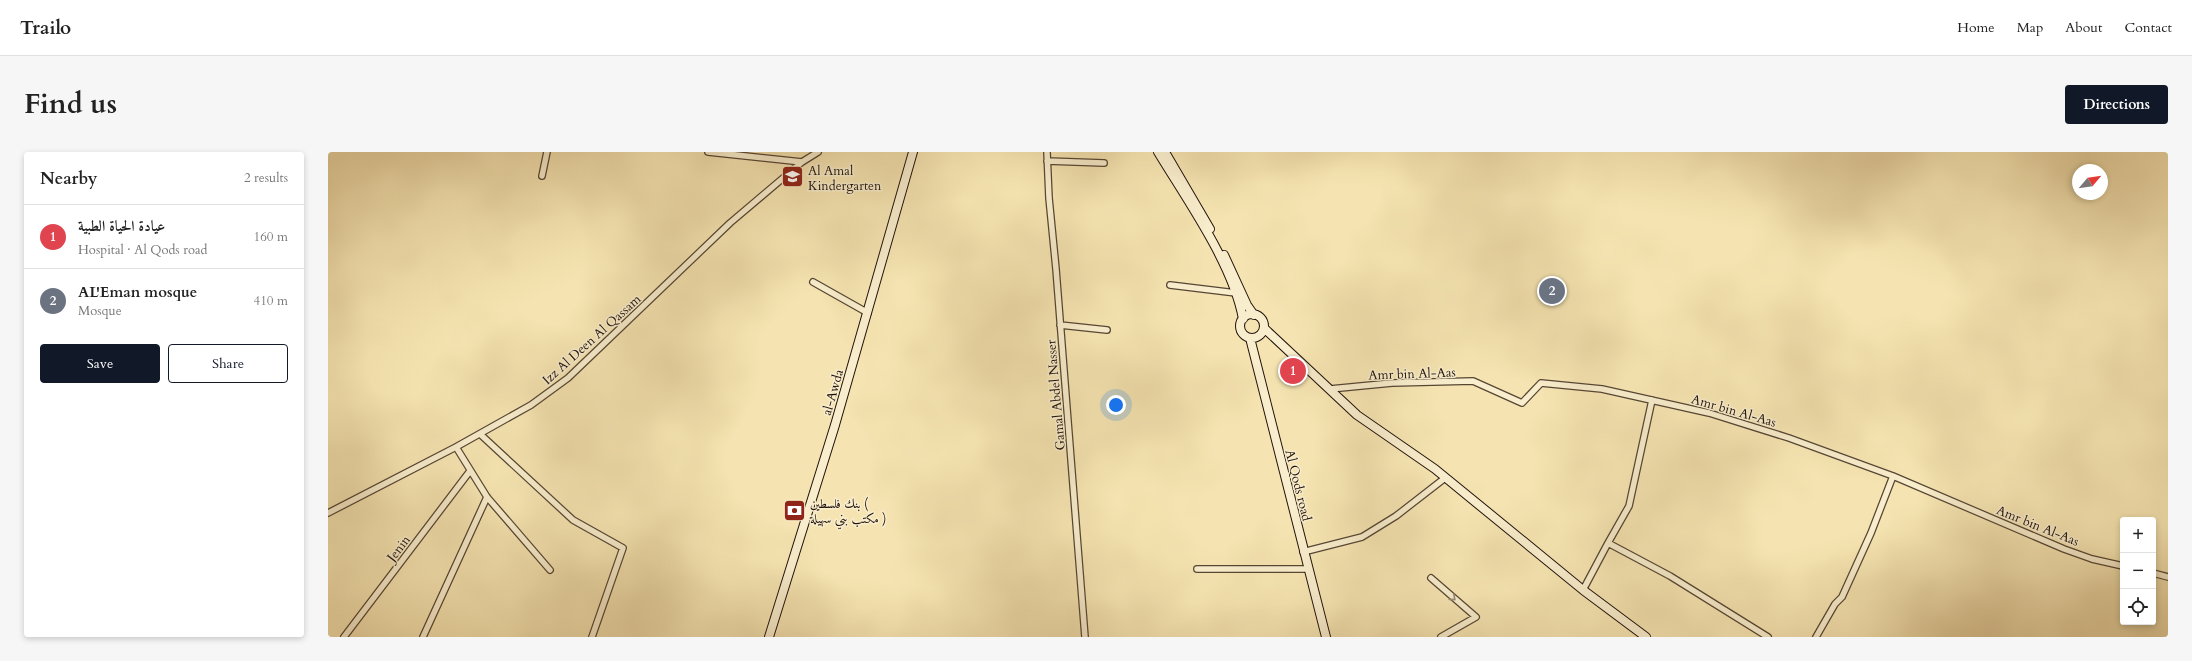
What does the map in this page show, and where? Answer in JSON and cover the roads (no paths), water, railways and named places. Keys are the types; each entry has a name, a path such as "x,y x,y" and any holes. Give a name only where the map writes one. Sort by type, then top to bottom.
{"main road":[{"name":"al-Awda","path":"768,637 868,313 913,152"},
{"path":"1158,152 1215,249 1236,293 1243,319 1241,329 1245,335 1250,338 1259,336 1264,328"},
{"path":"1166,152 1233,272 1247,305 1254,315"},
{"path":"1243,319 1248,315 1254,315 1262,319 1264,328 1357,415 1435,469 1583,590 1646,637"},
{"name":"Al Qods road","path":"1250,338 1303,552 1326,637"}],"street":[{"path":"542,176 548,152"},
{"path":"708,152 802,162"},
{"name":"Izz Al Deen Al Qassam","path":"328,513 480,434 531,405 568,378 730,223 802,162 818,152"},
{"name":"Gamal Abdel Nasser","path":"1047,152 1049,198 1085,637"},
{"path":"1047,161 1104,164"},
{"path":"813,282 868,313"},
{"path":"1170,285 1236,293"},
{"path":"1060,325 1107,330"},
{"name":"Amr bin Al-Aas","path":"1330,389 1392,383 1473,381 1522,404 1541,383 1602,389 1715,414 1789,438 1893,476 2064,549 2120,565"},
{"path":"1583,590 1629,506 1652,400"},
{"path":"480,434 572,520 623,548 592,637"},
{"path":"456,447 487,497 550,570"},
{"name":"Jenin","path":"344,637 470,471"},
{"path":"1816,637 1835,604 1842,597 1871,533 1893,476"},
{"path":"1303,552 1362,537 1396,516 1445,478"},
{"path":"423,637 487,497"},
{"path":"1608,543 1670,576 1768,637"},
{"path":"1197,569 1308,570"},
{"path":"2156,574 2168,577"},
{"path":"1431,578 1476,617 1441,637"}],"place":[{"name":"Al Amal Kindergarten","path":"793,177"},
{"name":"AL'Eman mosque","path":"1552,291"},
{"name":"عيادة الحياة الطبية","path":"1293,371"},
{"name":"بنك فلسطين ( مكتب بني سهيلة )","path":"795,510"}]}
